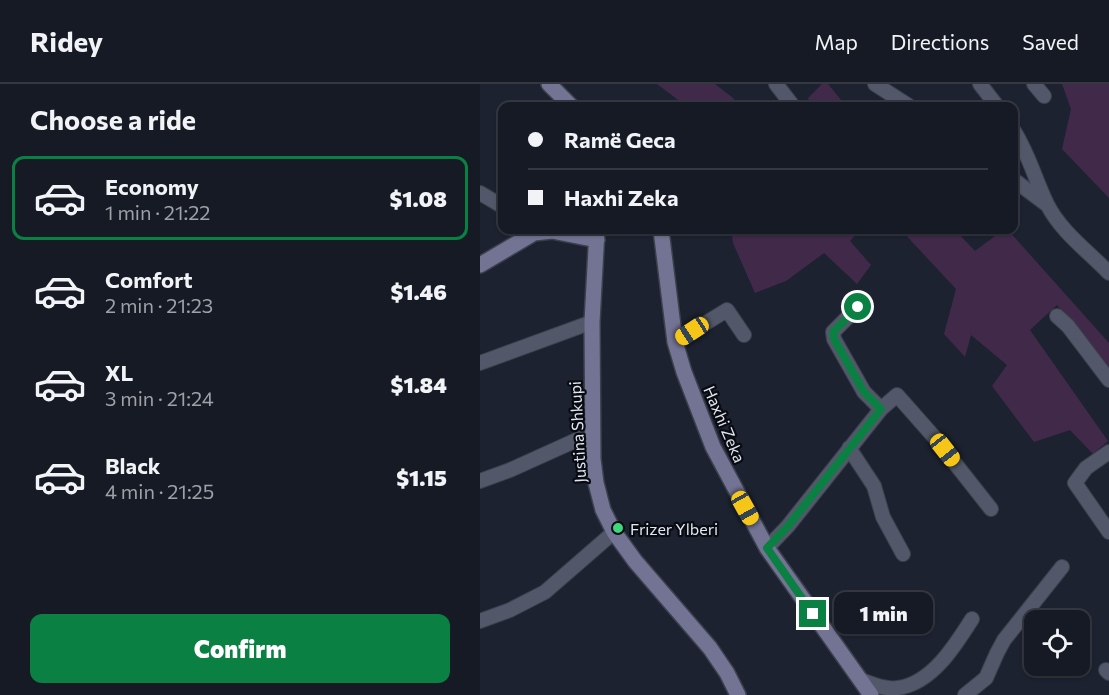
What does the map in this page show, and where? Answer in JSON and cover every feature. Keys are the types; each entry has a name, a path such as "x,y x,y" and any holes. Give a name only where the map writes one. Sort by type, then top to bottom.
{"street":[{"path":"549,84 567,102"},
{"path":"776,84 790,102"},
{"path":"875,84 902,102"},
{"path":"889,84 903,102"},
{"path":"980,84 994,102"},
{"path":"1034,84 1044,96"},
{"path":"1018,138 1034,168 1047,205"},
{"path":"1018,183 1047,205 1069,234 1109,273"},
{"path":"480,193 498,204"},
{"path":"480,265 532,234"},
{"name":"Haxhi Zeka","path":"662,234 675,342 713,447 767,548 871,695"},
{"name":"Justina Shkupi","path":"597,235 592,322 592,433 596,483 603,510 614,532 635,561 710,648 727,673 738,695"},
{"path":"858,307 833,332 834,339 864,392 881,409"},
{"path":"675,342 727,310 744,335"},
{"path":"1057,316 1074,334 1109,380"},
{"path":"480,363 592,322"},
{"path":"767,548 788,526 881,409 897,395 929,430 991,509"},
{"path":"480,482 592,433"},
{"path":"849,448 874,486 883,517 903,554"},
{"path":"1109,452 1086,468 1075,483 1109,531"},
{"path":"480,621 510,610 545,592 614,532"},
{"path":"965,695 986,678 1005,640 1062,567"},
{"path":"861,680 882,687 896,688 912,684 927,675 944,658 972,619"}],"shaded area":[{"path":"657,84 715,84 736,102 681,102"},
{"path":"822,84 828,84 843,102 810,102 808,98"},
{"path":"1062,84 1109,84 1109,198 1062,149 1071,109"},
{"path":"732,234 856,234 850,241 871,265 857,284 824,253 786,281 755,293 733,243"},
{"path":"905,234 959,234 975,251 998,234 1012,234 1109,343 1109,370 1057,305 1030,330 1108,441 1093,454 1070,430 1034,442 992,386 1007,365 971,335 965,357 944,334 956,289"}],"place":[{"name":"Frizer Ylberi","path":"618,528"}],"route":[{"path":"813,614 767,548 788,526 881,409 864,392 834,339 833,332 858,307"}]}
